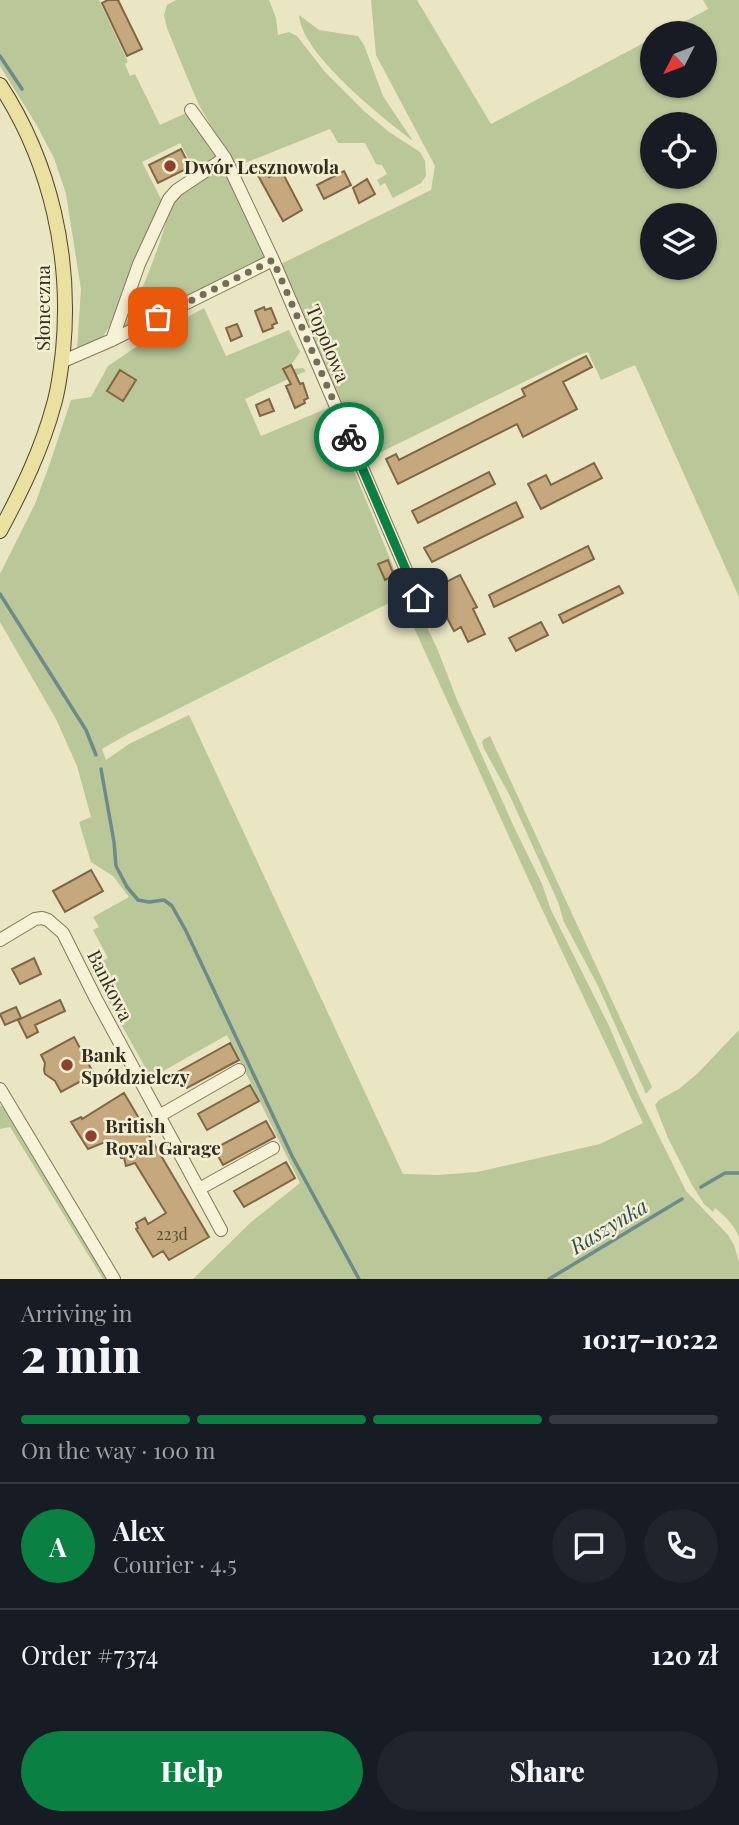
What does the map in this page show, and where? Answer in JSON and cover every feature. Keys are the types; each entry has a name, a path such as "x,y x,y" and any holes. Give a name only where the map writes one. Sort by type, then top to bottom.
{"main road":[{"name":"Słoneczna","path":"0,85 31,143 49,194 60,241 65,298 61,362 55,402 39,451 0,531"}],"street":[{"name":"Topolowa","path":"191,110 225,159 273,260 418,598"},
{"path":"112,340 139,264 169,199 177,190 225,159"},
{"path":"61,362 112,340 273,260"},
{"name":"Bankowa","path":"0,940 35,919 43,918 63,933 220,1230"},
{"path":"159,1116 239,1070"},
{"path":"1,1093 114,1279"},
{"path":"199,1189 274,1148"}],"green space":[{"path":"0,0 99,0 128,62 125,64 130,76 135,74 160,125 186,113 216,157 195,171 180,143 142,162 162,201 121,308 101,340 77,349 81,289 66,194 54,158 0,66"},
{"path":"176,0 269,0 276,18 278,35 289,32 297,36 325,72 364,111 389,132 420,152 425,161 426,176 421,183 393,198 385,183 380,186 377,180 387,174 382,165 376,164 365,143 338,143 330,129 235,167 199,105 167,28 164,15 167,5"},
{"path":"371,0 417,0 491,124 640,45 640,98 718,98 718,21 686,21 708,9 703,0 739,0 739,597 635,365 601,380 588,352 579,355 373,456 366,464 281,264 431,190 435,166 376,55"},
{"path":"299,15 319,30 358,36 383,96 413,141 364,101 328,66 303,31"},
{"path":"223,168 267,257 122,330 148,274 174,203 192,184"},
{"path":"204,308 226,356 289,330 300,352 291,365 293,369 303,368 306,371 245,399 261,436 328,408 405,595 128,734 102,749 106,760 129,744 189,715 403,1174 477,1172 600,1144 643,1123 405,608 416,604 514,827 542,884 551,910 609,1026 638,1094 686,1191 728,1235 734,1245 739,1262 739,1279 193,1279 250,1223 300,1183 227,1035 151,1078 90,968 108,958 93,930 99,927 93,917 129,897 113,876 91,862 79,822 91,817 77,766 56,719 0,622 0,574 35,504 71,400 91,397 108,366 151,337"},
{"path":"490,736 652,1087 646,1094 598,986 564,922 558,902 509,794 484,749 482,742"},
{"path":"739,1030 739,1237 722,1214 715,1208 713,1212 704,1204 668,1138 655,1105 698,1073"},
{"path":"0,1106 4,1106 109,1279 103,1279 10,1127 0,1129"}],"building":[{"path":"118,0 142,49 127,56 102,3"},
{"name":"Dwór Lesznowola","path":"181,149 190,167 158,183 149,165"},
{"path":"263,166 269,177 281,170 302,210 283,221 255,170"},
{"path":"344,171 351,185 324,199 317,185"},
{"path":"367,179 375,194 359,203 353,188"},
{"path":"264,307 265,310 271,308 277,323 263,332 255,311"},
{"path":"237,324 242,336 231,341 226,328"},
{"path":"586,356 592,367 563,382 577,409 523,437 517,424 398,484 386,459 396,454 399,460 525,396 522,389"},
{"path":"291,365 300,384 303,383 308,398 304,400 305,403 295,408 286,386 291,384 283,369"},
{"path":"120,370 136,380 123,401 107,391"},
{"path":"269,399 274,411 260,416 256,405"},
{"path":"594,463 602,478 541,509 528,484 546,475 551,485"},
{"path":"489,472 495,484 418,523 412,511"},
{"path":"516,502 523,517 432,562 424,548"},
{"path":"588,546 594,559 494,607 489,595"},
{"path":"388,560 394,576 385,580 378,564"},
{"path":"460,575 477,607 473,609 485,634 468,642 461,627 454,631 432,589"},
{"path":"619,586 623,593 563,623 559,615"},
{"path":"541,622 548,635 516,651 509,638"},
{"path":"91,870 103,891 65,912 53,891"},
{"path":"34,958 41,974 20,984 12,969"},
{"path":"60,1000 65,1011 35,1025 38,1032 27,1038 18,1020"},
{"path":"16,1007 21,1018 5,1025 0,1014"},
{"name":"Bank Spółdzielczy","path":"74,1037 94,1074 61,1092 55,1081 45,1074 45,1063 41,1055"},
{"path":"230,1043 239,1060 187,1088 178,1072"},
{"path":"250,1085 259,1101 207,1130 198,1114"},
{"path":"124,1093 209,1237 169,1260 163,1251 153,1257 136,1229 136,1223 145,1218 148,1224 166,1213 135,1163 126,1166 119,1150 112,1153 105,1142 88,1149 71,1122 81,1117 82,1119"},
{"path":"266,1121 275,1137 223,1165 214,1149"},
{"path":"286,1162 295,1178 244,1207 234,1191"}],"waterway":[{"path":"0,56 22,89"},
{"path":"0,594 86,730 96,755"},
{"path":"101,769 116,866 127,887 138,900 164,900 172,906 292,1156 359,1279"},
{"name":"Raszynka","path":"701,1187 725,1173 739,1173"},
{"name":"Raszynka","path":"549,1279 682,1199"}],"way so far":[{"path":"158,317 273,260 349,437"}],"place":[{"name":"Dwór Lesznowola","path":"170,166"},
{"name":"Bank Spółdzielczy","path":"67,1065"},
{"name":"British Royal Garage","path":"91,1136"}],"route":[{"path":"349,437 418,598"}]}
